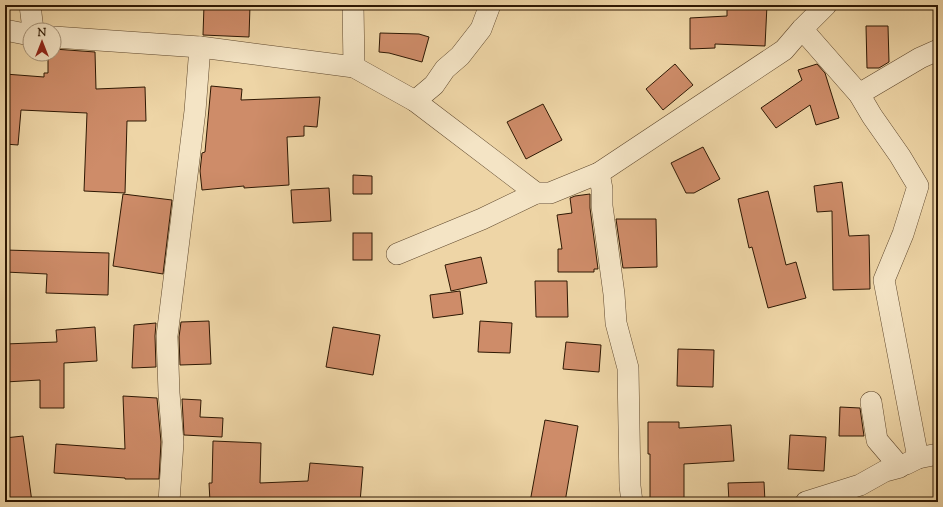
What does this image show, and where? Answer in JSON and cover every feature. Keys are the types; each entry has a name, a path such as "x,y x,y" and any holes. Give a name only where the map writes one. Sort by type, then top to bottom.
{"street":[{"path":"30,5 32,22"},
{"path":"353,5 354,67"},
{"path":"415,101 434,86 445,69 460,56 481,29 490,5"},
{"path":"397,254 482,219 536,192 550,192 599,173 784,50 826,5"},
{"path":"802,29 859,94 918,186 903,234 884,280 909,462"},
{"path":"5,30 22,33"},
{"path":"62,38 200,47 354,67 415,101 536,192"},
{"path":"169,502 173,442 169,393 167,336 195,111 200,47"},
{"path":"859,94 920,58 938,50"},
{"path":"599,173 614,294 616,323 628,368 630,486 632,502"},
{"path":"871,402 877,440 909,462"},
{"path":"806,502 860,485 909,462 938,454"}],"building":[{"path":"204,5 250,5 249,37 203,35"},
{"path":"727,5 767,5 765,46 715,44 715,48 690,49 690,18 727,16"},
{"path":"866,26 888,26 889,62 879,68 867,68"},
{"path":"380,33 419,34 429,37 422,62 389,53 379,52"},
{"path":"62,50 95,52 96,89 145,87 146,121 127,121 125,193 84,191 87,113 21,110 18,145 5,144 5,74 44,77 44,73 48,73 48,62 62,62"},
{"path":"675,64 693,85 663,110 646,89"},
{"path":"817,64 825,73 839,118 816,125 810,105 776,128 761,108 802,80 798,70"},
{"path":"211,86 242,89 241,100 320,97 317,127 304,126 304,136 287,137 289,185 244,188 244,186 202,190 200,171 202,153 205,152"},
{"path":"543,104 562,140 526,159 507,122"},
{"path":"703,147 720,179 694,193 686,193 671,163"},
{"path":"353,175 372,176 372,194 353,194"},
{"path":"842,182 849,236 869,235 870,289 833,290 832,211 817,212 814,186"},
{"path":"329,188 331,221 293,223 291,190"},
{"path":"768,191 786,265 796,262 806,298 768,308 752,247 749,248 738,199"},
{"path":"123,194 172,200 163,274 113,266"},
{"path":"590,194 590,208 598,269 594,269 594,272 558,272 558,249 562,249 557,215 572,213 570,198"},
{"path":"616,219 656,219 657,267 623,268"},
{"path":"353,233 372,233 372,260 353,260"},
{"path":"5,250 109,253 108,295 46,293 47,274 5,272"},
{"path":"481,257 487,283 451,291 445,265"},
{"path":"535,281 567,281 568,317 536,317"},
{"path":"460,291 463,314 433,318 430,295"},
{"path":"209,321 211,364 180,365 179,337 181,322"},
{"path":"480,321 512,323 510,353 478,352"},
{"path":"156,323 156,367 132,368 134,325"},
{"path":"95,327 97,361 64,363 64,408 40,408 40,380 5,382 5,344 57,342 56,330"},
{"path":"333,327 380,335 373,375 326,367"},
{"path":"566,342 601,345 599,372 563,369"},
{"path":"678,349 714,350 713,387 677,386"},
{"path":"123,396 157,398 161,442 159,479 125,479 54,473 56,444 125,449"},
{"path":"182,399 201,400 200,417 223,418 222,437 184,435"},
{"path":"840,407 860,408 864,436 839,436"},
{"path":"545,420 578,426 565,502 530,502"},
{"path":"648,422 679,422 679,428 731,425 734,461 684,464 684,502 650,502"},
{"path":"790,435 826,437 824,471 788,469"},
{"path":"23,436 32,502 5,502 5,438"},
{"path":"213,441 261,443 260,483 308,481 310,463 363,467 360,502 210,502 209,483 212,483"},
{"path":"764,482 765,502 729,502 728,483"}]}
